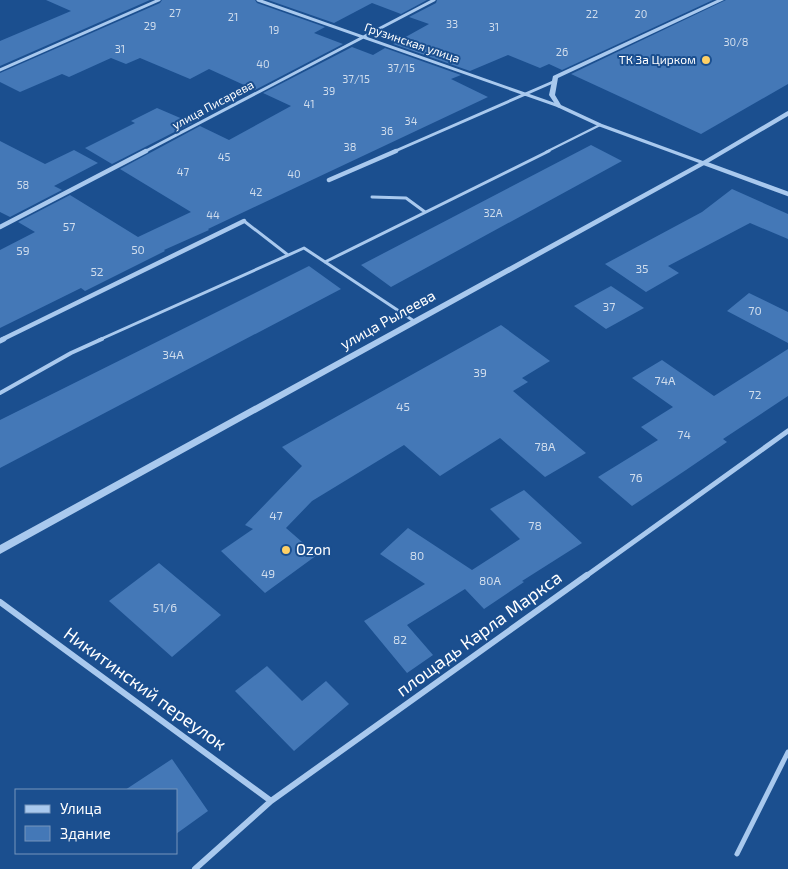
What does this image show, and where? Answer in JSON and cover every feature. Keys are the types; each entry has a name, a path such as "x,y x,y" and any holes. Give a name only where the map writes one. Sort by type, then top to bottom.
{"street":[{"path":"0,70 159,0"},
{"name":"Грузинская улица","path":"258,0 559,106 600,125 788,194"},
{"name":"улица Писарева","path":"0,227 434,0"},
{"path":"559,106 552,95 555,77 721,0"},
{"path":"329,180 553,82"},
{"name":"улица Рылеева","path":"0,550 704,163 788,113"},
{"path":"0,341 244,221"},
{"name":"площадь Карла Маркса","path":"195,869 271,801 788,431"},
{"name":"Никитинский переулок","path":"0,602 271,801"}],"lane":[{"path":"325,262 600,125"},
{"path":"372,197 406,198 425,212"},
{"path":"244,221 288,255"},
{"path":"0,393 71,353 304,248 414,321"},
{"path":"737,854 788,752"}],"building":[{"path":"46,0 150,0 0,66 0,41 71,11"},
{"path":"162,0 255,0 257,3 325,27 314,33 343,44 255,90 209,69 190,79 140,58 126,64 111,58 69,77 62,74 20,92 0,82 0,73 160,3"},
{"path":"268,0 427,0 401,14 372,3 334,23"},
{"path":"437,0 713,0 562,70 549,64 540,68 508,55 470,71 393,44 429,24 409,17 436,3"},
{"path":"726,0 788,0 788,84 701,134 571,74"},
{"path":"352,47 373,55 385,48 461,75 451,79 488,97 164,250 85,291 81,288 0,328 0,250 35,232 18,222 70,195 138,237 191,212 120,169 200,126 229,140 291,106 263,93"},
{"path":"157,108 192,123 112,164 85,148 135,123 131,121"},
{"path":"0,141 45,164 74,150 98,163 54,186 62,190 10,217 0,212"},
{"path":"591,145 622,161 391,287 361,265"},
{"path":"732,189 788,214 788,239 750,223 668,266 679,273 646,292 605,264 702,212"},
{"path":"309,266 341,289 0,468 0,420"},
{"path":"611,286 644,308 606,329 574,306"},
{"path":"749,293 788,312 788,343 727,311"},
{"path":"501,325 550,361 522,378 528,382 513,391 586,453 545,477 500,438 440,476 404,445 312,501 286,528 317,555 265,593 221,551 253,529 245,525 302,466 282,447"},
{"path":"788,349 788,396 723,439 727,442 686,470 632,506 598,477 658,440 641,427 673,407 632,378 662,360 714,396"},
{"path":"524,490 582,543 522,581 524,582 484,609 465,589 407,625 433,655 407,673 364,621 425,584 380,554 408,528 472,570 520,539 490,509"},
{"path":"159,563 221,615 172,657 109,601"},
{"path":"267,666 302,701 326,681 349,704 294,751 235,691"},
{"path":"172,759 208,811 178,833 178,789 127,789"}],"place":[{"name":"ТК За Цирком","path":"706,60"},
{"name":"Ozon","path":"286,550"}]}
